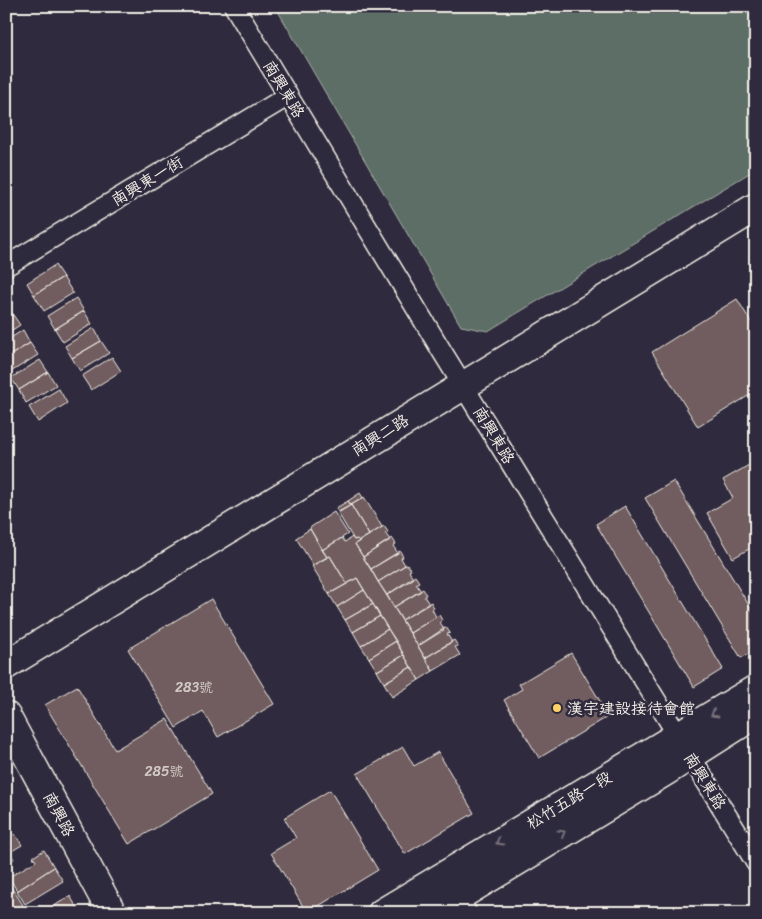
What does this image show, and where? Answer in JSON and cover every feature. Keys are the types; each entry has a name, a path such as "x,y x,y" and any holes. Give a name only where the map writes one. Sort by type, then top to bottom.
{"street":[{"name":"南興東路","path":"234,6 463,385 756,863"},
{"name":"南興東一街","path":"6,266 288,96"},
{"name":"南興二路","path":"6,665 756,207"},
{"name":"松竹五路一段","path":"431,913 462,905 666,771 684,745 756,689"},
{"name":"松竹五路一段","path":"382,913 684,745 756,714"},
{"name":"南興路","path":"6,716 112,913"}],"green space":[{"path":"275,6 756,6 756,169 488,331 461,326"}],"building":[{"path":"55,265 63,277 34,295 27,283"},
{"path":"63,277 73,293 44,311 34,295"},
{"path":"76,298 84,311 55,329 47,316"},
{"path":"737,299 756,330 756,391 698,427 652,352"},
{"path":"9,309 20,325 6,334 6,311"},
{"path":"84,311 92,324 63,342 55,329"},
{"path":"94,328 101,341 72,358 65,346"},
{"path":"23,330 30,343 6,358 6,341"},
{"path":"101,341 109,353 80,371 72,358"},
{"path":"30,343 38,355 9,373 6,369 6,358"},
{"path":"112,357 121,371 91,390 82,376"},
{"path":"40,360 48,372 19,390 11,378"},
{"path":"48,372 56,385 26,403 19,390"},
{"path":"59,389 67,403 38,422 29,407"},
{"path":"756,461 756,545 733,558 707,513 733,498 723,480"},
{"path":"674,481 756,617 756,650 741,658 645,498"},
{"path":"360,493 363,498 351,505 348,501"},
{"path":"364,497 382,527 369,535 351,505"},
{"path":"348,501 351,505 338,512 336,508"},
{"path":"351,505 369,535 359,541 357,539 354,540 338,513"},
{"path":"625,506 723,669 694,687 596,524"},
{"path":"334,512 348,534 322,550 310,529"},
{"path":"384,526 388,532 385,533 390,540 363,557 355,544"},
{"path":"310,529 327,557 313,565 296,538"},
{"path":"352,537 354,540 357,539 359,541 355,544 433,671 419,680 357,578 347,584 330,556 327,557 322,550 342,538 345,542"},
{"path":"392,538 396,544 393,546 398,553 371,569 363,557"},
{"path":"400,551 405,565 378,582 371,569"},
{"path":"330,556 347,584 329,594 312,566"},
{"path":"407,564 413,579 387,595 378,582"},
{"path":"415,576 419,582 416,584 421,591 394,607 387,595"},
{"path":"357,578 364,590 337,607 329,594"},
{"path":"423,589 426,595 424,596 429,604 402,620 394,607"},
{"path":"364,590 373,604 345,620 337,607"},
{"path":"211,599 274,704 218,737 203,711 176,728 128,649"},
{"path":"431,602 436,617 410,633 402,620"},
{"path":"373,604 380,616 353,632 345,620"},
{"path":"439,615 444,630 418,646 410,633"},
{"path":"380,616 388,629 361,646 353,632"},
{"path":"446,627 450,633 447,634 452,642 425,658 418,646"},
{"path":"388,629 396,641 369,658 361,646"},
{"path":"454,640 458,646 455,647 460,655 433,671 425,658"},
{"path":"396,641 404,655 377,671 369,658"},
{"name":"漢宇建設接待會館","path":"571,653 609,716 539,758 504,700 522,689 519,684"},
{"path":"404,655 411,667 384,683 377,671"},
{"path":"411,667 419,680 392,697 384,683"},
{"path":"77,686 115,750 167,719 212,794 129,844 45,705"},
{"path":"403,747 414,766 438,752 474,813 405,854 357,774"},
{"path":"330,790 378,870 307,913 271,853 296,838 284,818"},
{"path":"15,834 22,845 10,852 14,859 6,864 6,839"},
{"path":"44,850 54,867 17,891 9,877 36,861 33,857"},
{"path":"54,867 63,881 25,904 17,891"},
{"path":"6,879 23,905 10,913 6,907"},
{"path":"70,896 79,911 76,913 43,913"}],"place":[{"name":"漢宇建設接待會館","path":"557,708"}]}
